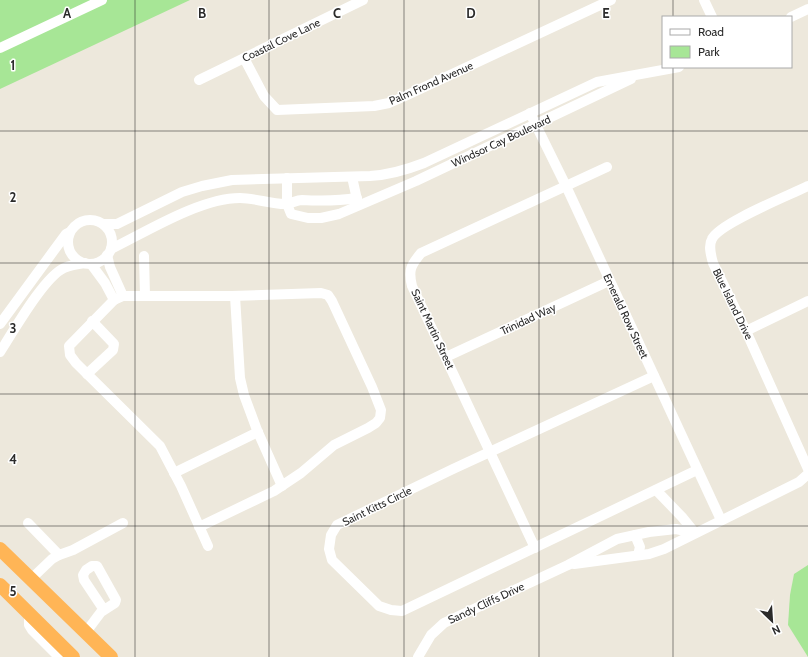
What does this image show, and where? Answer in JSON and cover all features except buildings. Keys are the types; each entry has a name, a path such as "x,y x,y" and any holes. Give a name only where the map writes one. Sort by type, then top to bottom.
{"highway":[{"path":"0,548 111,657"},
{"path":"2,589 73,657"}],"street":[{"path":"0,48 102,0"},
{"name":"Coastal Cove Lane","path":"199,80 364,0"},
{"name":"Palm Frond Avenue","path":"244,58 264,96 277,110 381,104 403,97 610,0"},
{"path":"704,0 712,16"},
{"path":"792,17 808,9"},
{"name":"Windsor Cay Boulevard","path":"0,324 66,234 81,222 88,220 96,221 102,224 117,224 182,192 232,180 352,177 389,174 406,170 597,82 674,68"},
{"name":"Windsor Cay Boulevard","path":"287,204 291,214 308,218 321,218 339,214 358,202 536,125 642,74"},
{"name":"Emerald Row Street","path":"530,113 566,186 721,520"},
{"name":"Saint Martin Street","path":"535,548 412,286 410,275 412,264 421,253 607,167"},
{"path":"352,177 358,202"},
{"path":"287,178 287,204"},
{"name":"Blue Island Drive","path":"808,186 729,223 715,234 711,240 710,251 713,263 746,331 808,468"},
{"name":"Windsor Cay Boulevard","path":"0,352 3,341 53,276 63,268 98,262 109,252 184,213 210,204 240,198 287,204 301,200 358,202"},
{"path":"102,224 108,228 111,235 112,242 109,252 110,267 119,298"},
{"path":"70,232 68,245 70,251 79,261 88,264 119,298"},
{"path":"144,256 145,296"},
{"name":"Trinidad Way","path":"446,357 609,281"},
{"path":"199,527 282,486 301,473 334,445 368,428 376,423 380,418 381,410 372,387 328,295 321,293 235,296 145,296 119,298 92,321 69,346 70,355 87,374 160,446 208,546"},
{"path":"235,296 240,378 244,395 258,432 282,486"},
{"path":"746,331 808,301"},
{"path":"87,374 113,350 114,344 92,321"},
{"name":"Saint Kitts Circle","path":"654,376 337,525 331,535 329,549 332,560 379,606 391,610 402,611 697,470"},
{"path":"174,473 258,432"},
{"name":"Sandy Cliffs Drive","path":"568,565 638,555 664,549 799,482 808,474"},
{"path":"656,490 695,533"},
{"path":"28,523 59,555"},
{"path":"31,579 52,559 74,550 123,523"},
{"name":"Sandy Cliffs Drive","path":"418,657 431,635 444,623 568,565 617,539 649,532 676,529 695,533"},
{"path":"636,535 640,547 638,555"},
{"path":"86,632 104,610"},
{"path":"29,614 29,625 32,630 58,657"}],"green space":[{"path":"0,0 190,0 0,89"},
{"path":"808,565 808,657 788,625 790,595 794,574"}]}
